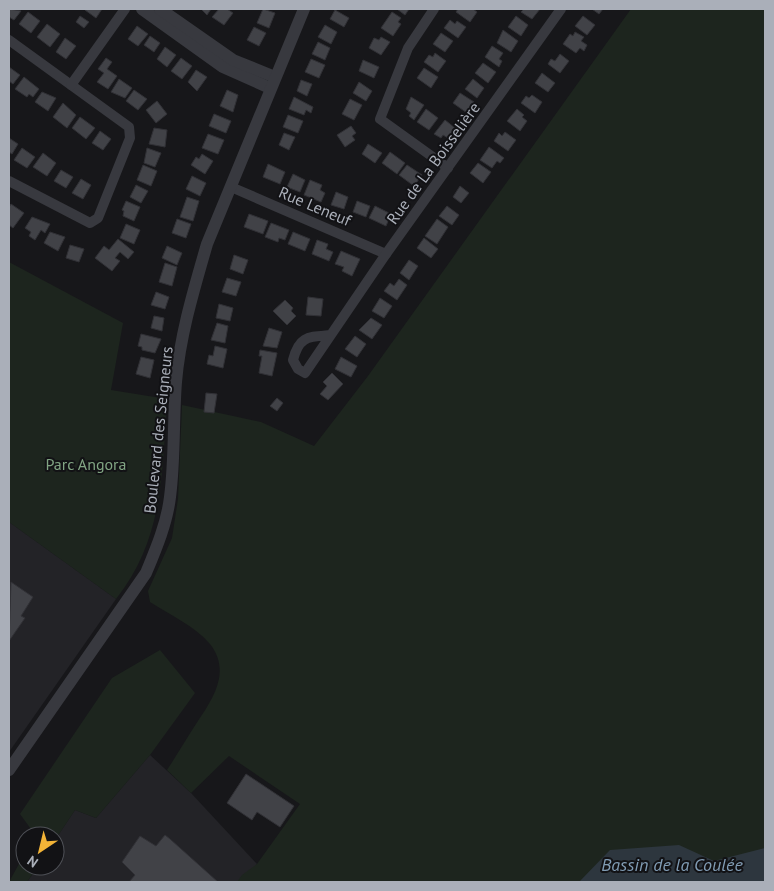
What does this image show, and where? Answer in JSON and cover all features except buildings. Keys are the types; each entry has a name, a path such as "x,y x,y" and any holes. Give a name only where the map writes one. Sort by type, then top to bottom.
{"street":[{"path":"72,85 125,9"},
{"path":"142,9 224,66 272,82"},
{"path":"160,9 233,60 272,82"},
{"name":"Boulevard des Seigneurs","path":"9,770 141,581 158,544 170,498 176,380 186,323 208,244 272,82 304,9"},
{"path":"434,9 408,48 380,119 448,168"},
{"name":"Rue de La Boisselière","path":"330,335 562,9"},
{"path":"9,40 129,127 130,138 98,218 90,223 9,181"},
{"name":"Rue Leneuf","path":"231,186 386,254"}],"shaded area":[{"path":"9,522 116,599 9,752"},
{"path":"150,755 191,793 257,864 242,882 27,882 31,876 65,876 64,826 75,810 96,818"}],"green space":[{"path":"631,9 765,9 765,882 237,882 242,875 257,864 300,804 229,756 191,793 167,770 213,696 219,675 216,654 210,644 190,626 150,602 148,591 172,538 178,499 182,405 261,422 314,446 368,376"},
{"name":"Parc Angora","path":"9,262 123,323 111,390 167,399 161,479 158,504 152,528 144,552 132,576 116,599 9,522"},
{"path":"160,650 195,693 150,755 96,818 75,810 64,826 29,826 20,814 112,678"},
{"path":"15,871 15,876 31,876 27,882 9,882"}],"water":[{"name":"Bassin de la Coulée","path":"679,845 714,861 765,848 765,882 579,882 610,850"}]}
